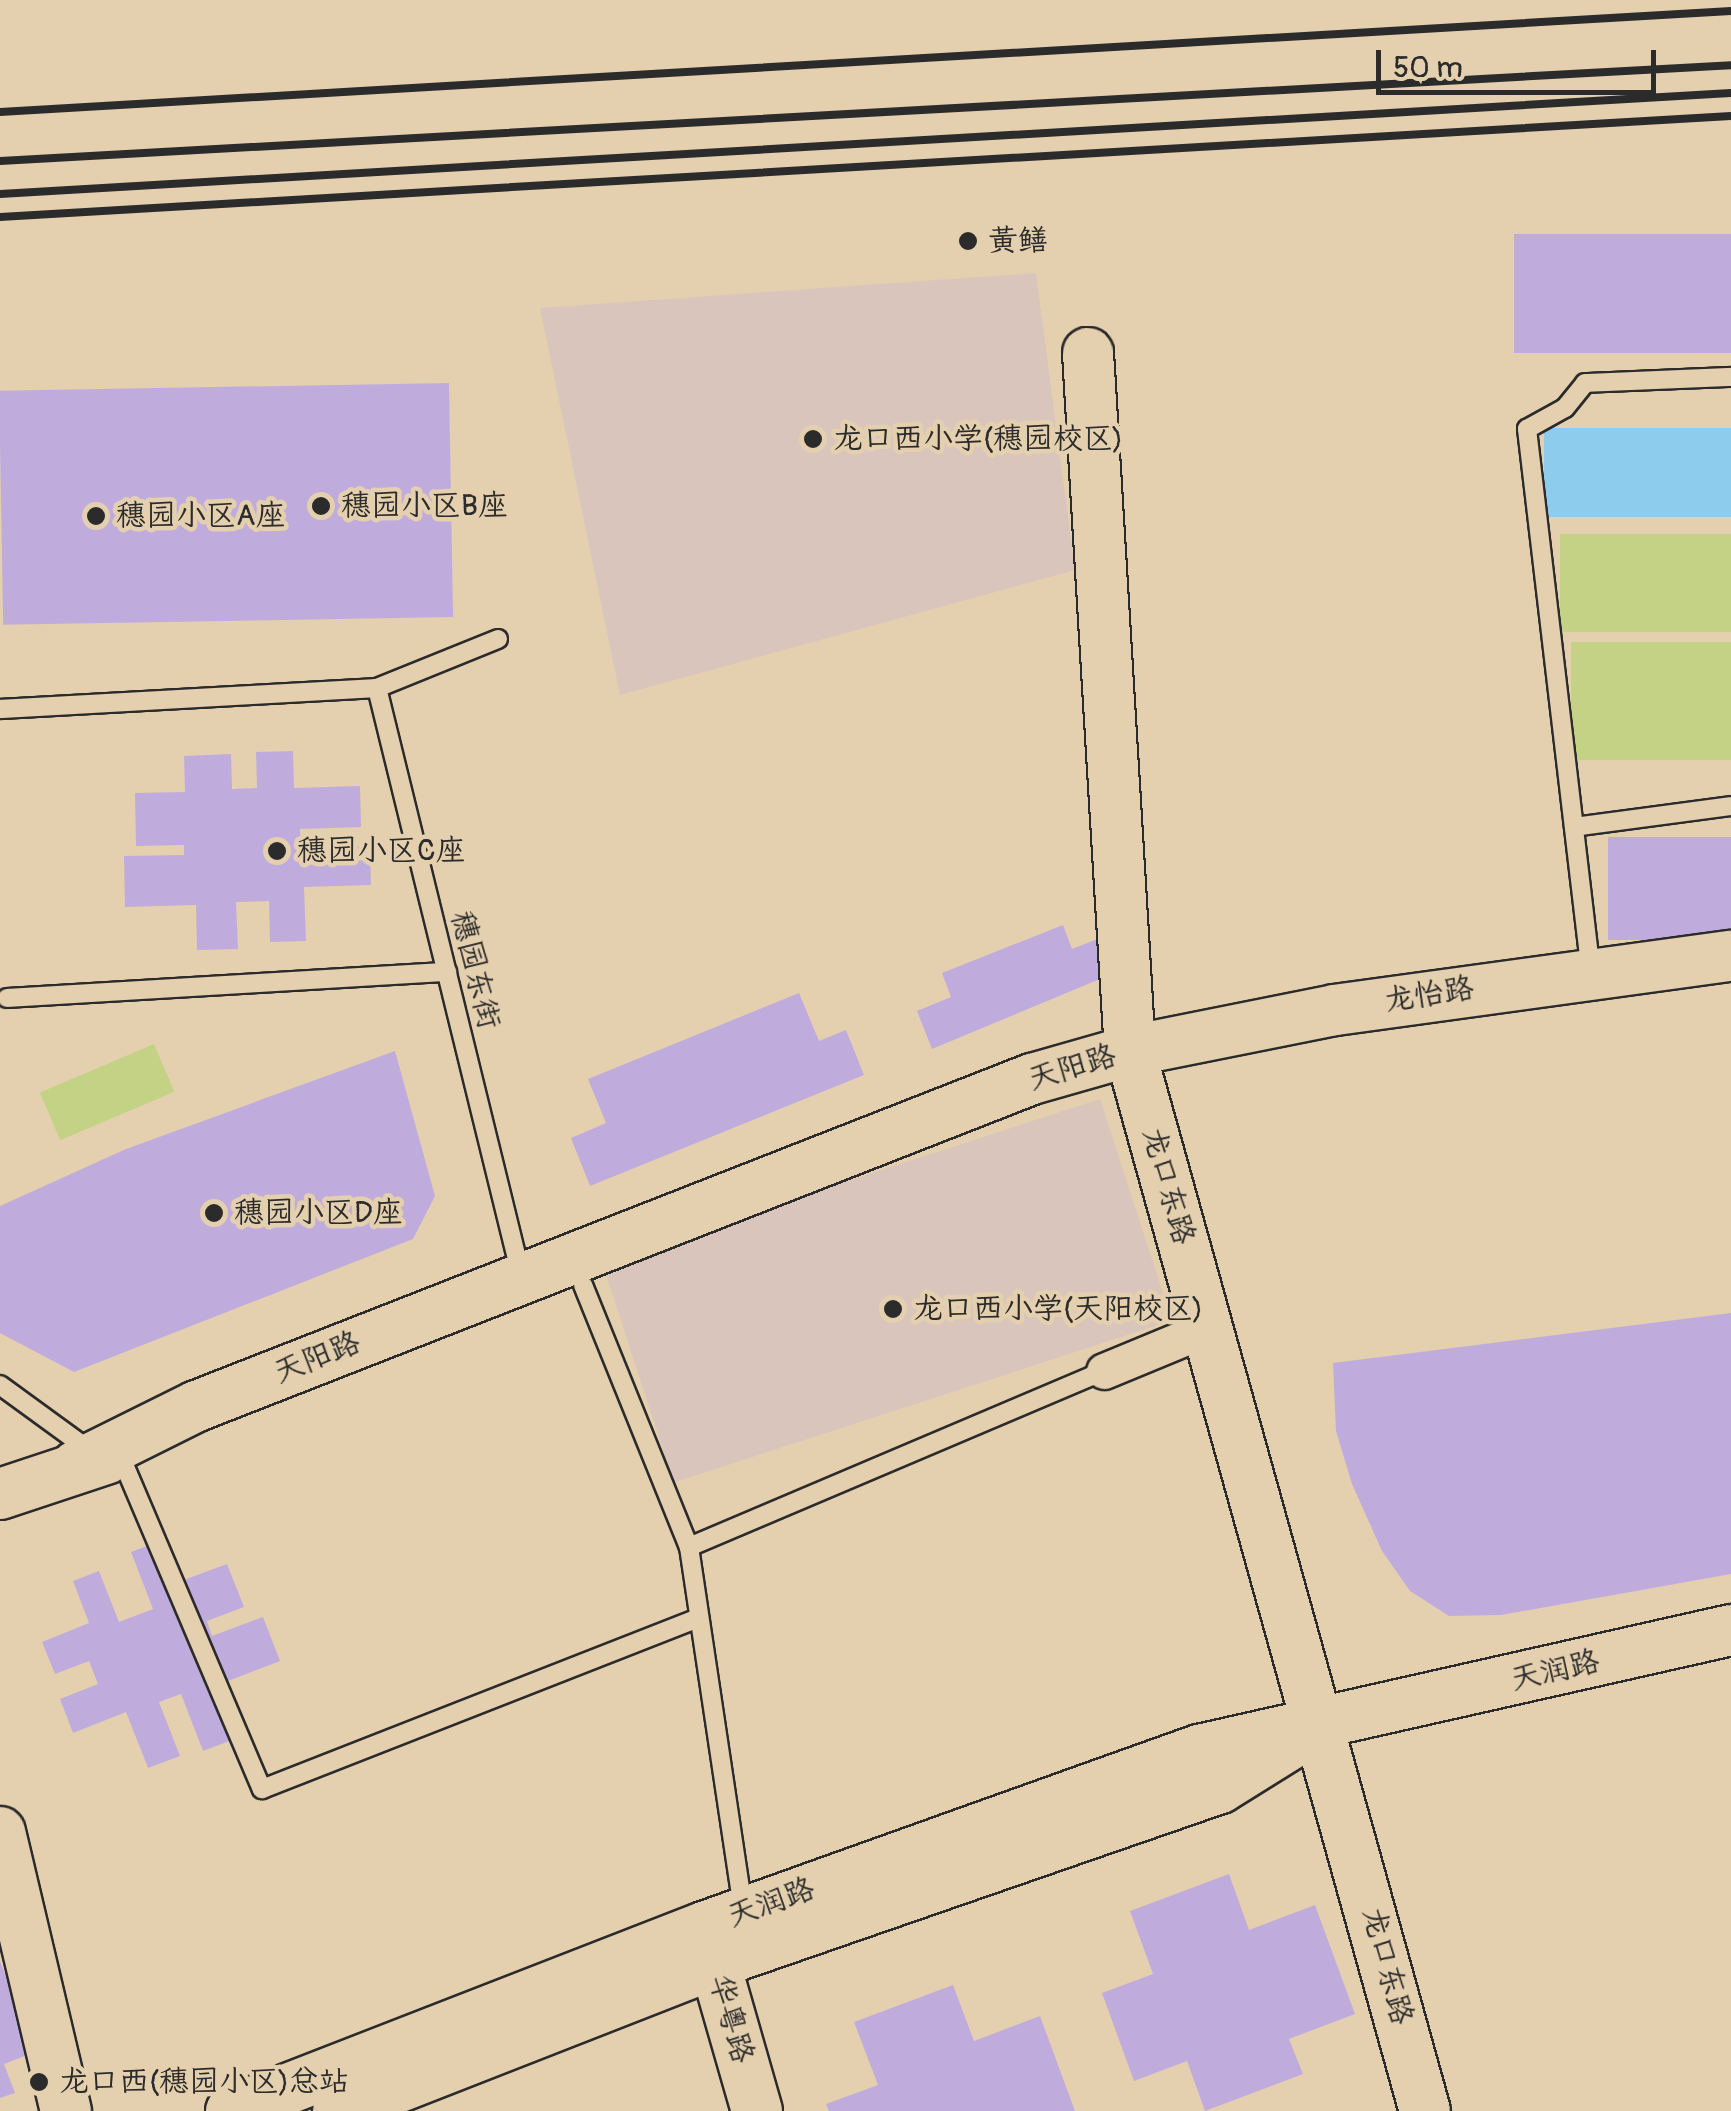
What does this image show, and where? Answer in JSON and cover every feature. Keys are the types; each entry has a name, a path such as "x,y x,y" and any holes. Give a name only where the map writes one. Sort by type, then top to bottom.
{"street":[{"name":"龙口东路","path":"1088,353 1130,1050 1425,2111"},
{"name":"龙怡路","path":"1130,1050 1334,1010 1731,956"},
{"name":"天阳路","path":"0,1494 96,1458 522,1276 1032,1078 1130,1050"},
{"name":"天阳路","path":"96,1458 209,1432 1044,1104 1130,1050"},
{"path":"1104,1371 1208,1328"},
{"name":"天润路","path":"231,2111 721,1934 1220,1788 1320,1726 1731,1630"},
{"path":"0,1832 66,2111"},
{"name":"天润路","path":"338,2111 721,1934"},
{"name":"华粤路","path":"721,1934 757,2111"}],"lane":[{"path":"1592,973 1527,429 1565,408 1585,383 1731,377"},
{"path":"0,709 377,688 498,639"},
{"name":"穗园东街","path":"377,688 522,1276"},
{"path":"1574,827 1731,806"},
{"path":"8,998 447,972"},
{"path":"583,1285 689,1546 699,1618 721,1934"},
{"path":"689,1546 1104,1371"},
{"path":"0,1384 96,1458 262,1789 699,1618"}],"shaded area":[{"name":"龙口西小学(穗园校区)","path":"1036,273 1075,570 620,695 540,308"},
{"name":"龙口西小学(天阳校区)","path":"1100,1099 1172,1321 674,1483 602,1261"}],"green space":[{"path":"1560,534 1731,534 1731,632 1560,632"},
{"path":"1571,642 1731,642 1731,760 1571,760"},
{"path":"154,1044 174,1092 60,1140 40,1092"}],"water":[{"path":"1544,428 1731,428 1731,517 1544,517"}],"building":[{"path":"1514,234 1731,234 1731,353 1514,353"},
{"path":"449,383 453,617 3,625 0,391"},
{"name":"穗园小区C座","path":"293,751 294,788 360,786 361,827 300,829 301,848 370,846 371,885 304,887 306,941 270,942 269,901 236,902 238,949 197,950 196,905 125,907 124,856 184,855 184,845 136,846 135,793 185,792 184,756 231,754 232,789 257,788 256,752"},
{"path":"1608,837 1731,837 1731,940 1608,940"},
{"path":"1063,925 1072,949 1110,934 1100,979 932,1049 917,1011 951,997 942,973"},
{"path":"799,993 819,1041 846,1030 864,1075 590,1186 571,1138 606,1123 588,1079"},
{"name":"穗园小区D座","path":"395,1051 435,1196 413,1239 74,1372 0,1333 0,1206 126,1149"},
{"path":"1731,1313 1731,1574 1501,1615 1449,1616 1410,1591 1382,1551 1352,1484 1336,1431 1333,1363"},
{"path":"165,1539 181,1581 227,1564 244,1607 207,1621 212,1636 263,1617 280,1661 220,1684 240,1737 203,1751 181,1694 159,1702 180,1756 148,1768 126,1712 73,1733 60,1699 98,1684 89,1661 55,1674 42,1642 89,1623 73,1581 99,1571 119,1622 153,1609 131,1552"},
{"path":"1229,1874 1249,1930 1315,1905 1355,2014 1289,2039 1303,2074 1205,2111 1187,2061 1134,2081 1102,1993 1153,1974 1130,1911"},
{"path":"0,1961 35,2052 4,2064 15,2093 0,2098"},
{"path":"953,1985 974,2041 1040,2016 1075,2111 829,2111 826,2104 878,2085 854,2022"}],"railway":[{"path":"0,112 1731,11"},
{"path":"0,161 1731,65"},
{"path":"0,194 1731,93"},
{"path":"0,217 1731,116"}],"place":[{"name":"黄鳝","path":"968,241"},
{"name":"龙口西小学(穗园校区)","path":"813,439"},
{"name":"穗园小区B座","path":"321,506"},
{"name":"穗园小区A座","path":"96,516"},
{"name":"穗园小区C座","path":"277,851"},
{"name":"穗园小区D座","path":"214,1213"},
{"name":"龙口西小学(天阳校区)","path":"893,1309"},
{"name":"龙口西(穗园小区)总站","path":"39,2082"}]}
